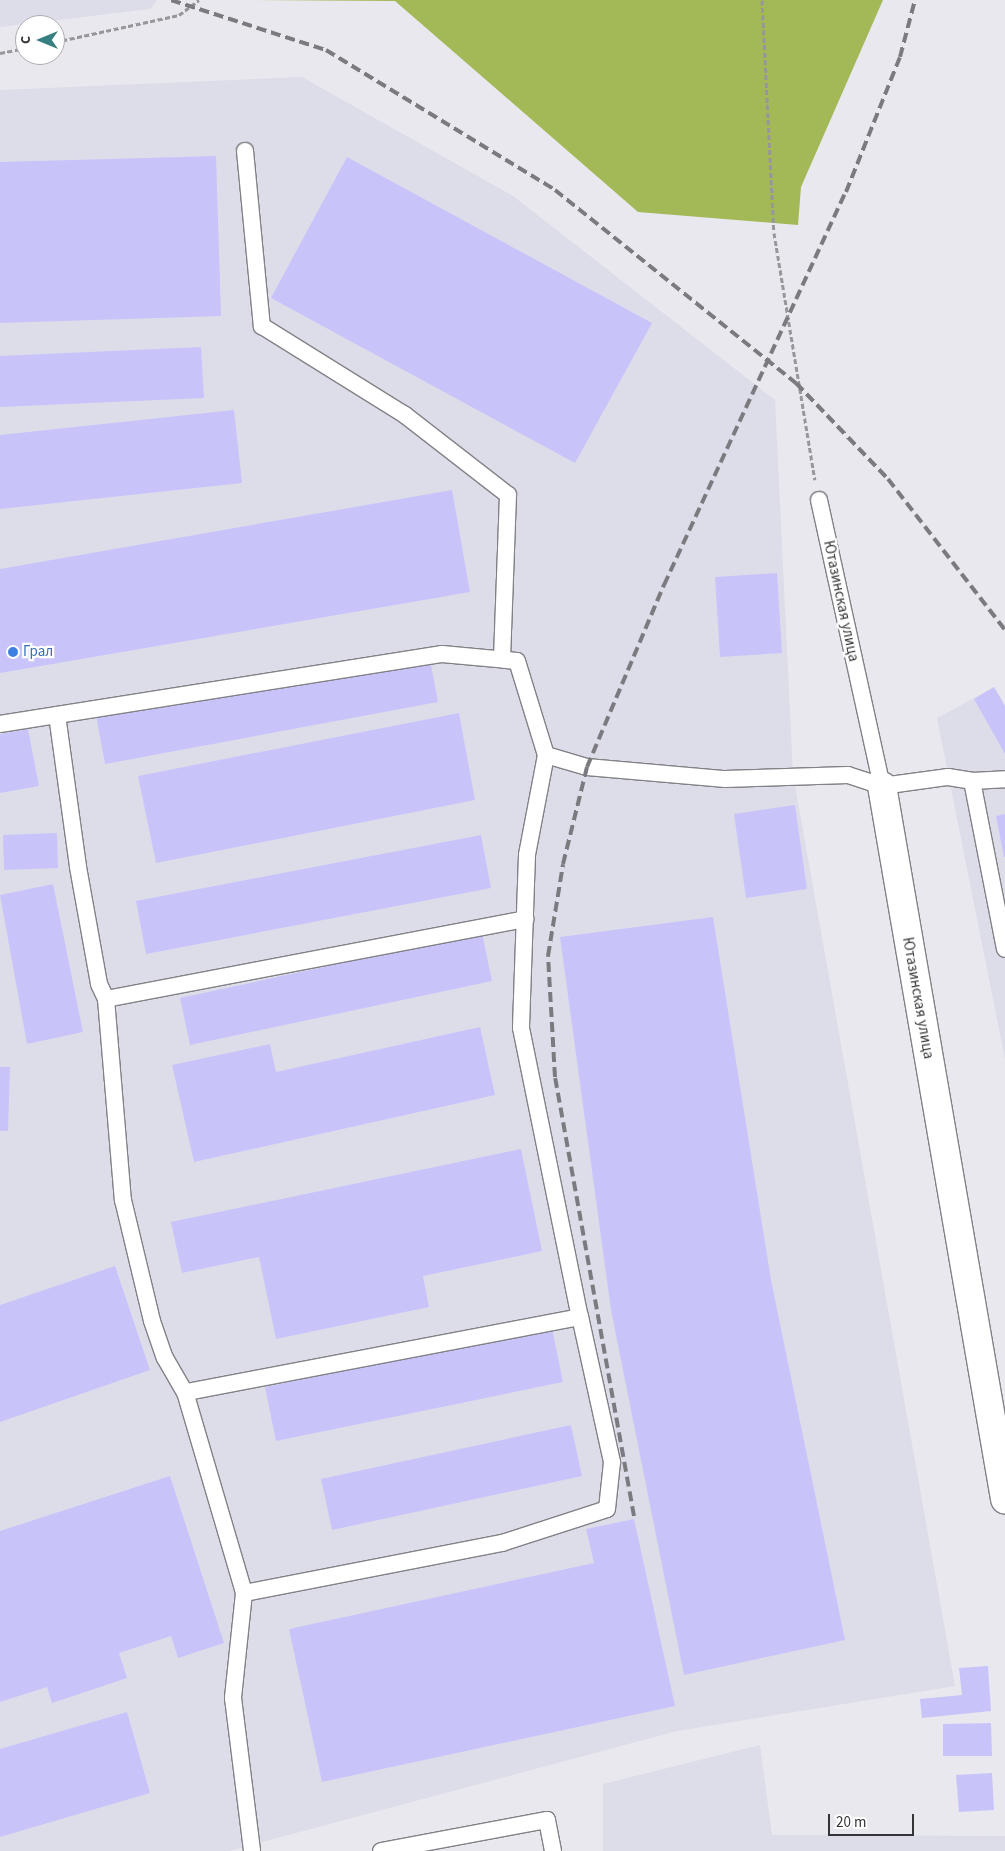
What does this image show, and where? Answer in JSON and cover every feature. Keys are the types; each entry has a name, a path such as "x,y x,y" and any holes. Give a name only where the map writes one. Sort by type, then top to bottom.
{"street":[{"name":"Ютазинская улица","path":"882,786 1005,1499"}],"lane":[{"path":"245,151 262,326 405,415 508,495 502,659"},
{"name":"Ютазинская улица","path":"819,500 882,786"},
{"path":"0,724 442,654 517,661 546,755 527,855 521,1028 580,1317 612,1462 607,1509 502,1543 244,1594"},
{"path":"57,715 80,877 99,984 106,999 123,1200 152,1321 165,1358 185,1392 244,1594 233,1698 252,1851"},
{"path":"546,755 640,774 725,779 848,775 882,786 948,777 972,781 1005,779"},
{"path":"972,781 1005,950"},
{"path":"106,999 525,920"},
{"path":"185,1392 580,1317"},
{"path":"381,1851 547,1820 553,1851"}],"path":[{"path":"65,40 179,16 199,0"},
{"path":"762,0 774,233 819,500"},
{"path":"0,53 15,50"}],"shaded area":[{"path":"0,0 157,0 150,9 65,19 65,15 15,15 15,25 0,27"},
{"path":"302,77 513,196 775,400 793,774 955,1686 677,1731 229,1851 0,1851 0,90"},
{"path":"994,687 1005,706 1005,1059 937,718"},
{"path":"760,1745 772,1835 1005,1836 1005,1851 603,1851 603,1784"}],"green space":[{"path":"255,0 883,0 801,187 798,225 638,212 395,1"}],"building":[{"path":"216,156 221,316 0,323 0,162"},
{"path":"347,157 652,323 575,463 271,298"},
{"path":"201,347 204,398 0,407 0,356"},
{"path":"234,410 242,483 0,509 0,435"},
{"path":"452,490 470,592 0,673 0,569"},
{"path":"777,573 782,653 720,657 715,577"},
{"path":"428,649 438,702 105,764 95,710"},
{"path":"994,687 1005,706 1005,754 974,699"},
{"path":"459,713 475,800 156,863 138,776"},
{"path":"28,729 39,786 0,793 0,734"},
{"path":"795,805 807,889 746,898 734,814"},
{"path":"1005,814 1005,857 1004,857 996,816"},
{"path":"57,833 58,868 4,870 3,835"},
{"path":"481,835 491,888 146,954 136,901"},
{"path":"53,884 83,1032 27,1044 0,895"},
{"path":"713,917 771,1280 845,1640 684,1675 611,1310 560,937"},
{"path":"482,933 492,981 190,1045 180,998"},
{"path":"480,1027 495,1095 194,1162 172,1065 270,1044 276,1072"},
{"path":"0,1067 10,1067 8,1131 0,1131"},
{"path":"521,1149 542,1251 423,1276 429,1307 276,1339 259,1257 182,1273 171,1222"},
{"path":"115,1266 150,1370 0,1422 0,1305"},
{"path":"552,1328 563,1382 276,1441 265,1387"},
{"path":"571,1425 582,1476 332,1530 321,1479"},
{"path":"170,1476 224,1643 178,1658 171,1636 119,1653 127,1678 52,1703 47,1687 0,1702 0,1531"},
{"path":"634,1519 675,1706 322,1782 289,1629 594,1563 586,1529"},
{"path":"988,1666 991,1711 922,1718 920,1699 962,1695 959,1668"},
{"path":"127,1712 150,1793 0,1837 0,1749"},
{"path":"991,1723 992,1756 943,1756 943,1724"},
{"path":"992,1773 994,1810 959,1812 956,1775"}],"railway":[{"path":"171,0 326,50 555,190 796,383 888,479 1005,630"},
{"path":"634,1516 555,1077 548,956 563,864 587,767 664,585 846,192 900,57 915,0"}],"place":[{"name":"Грал","path":"13,652"}]}
